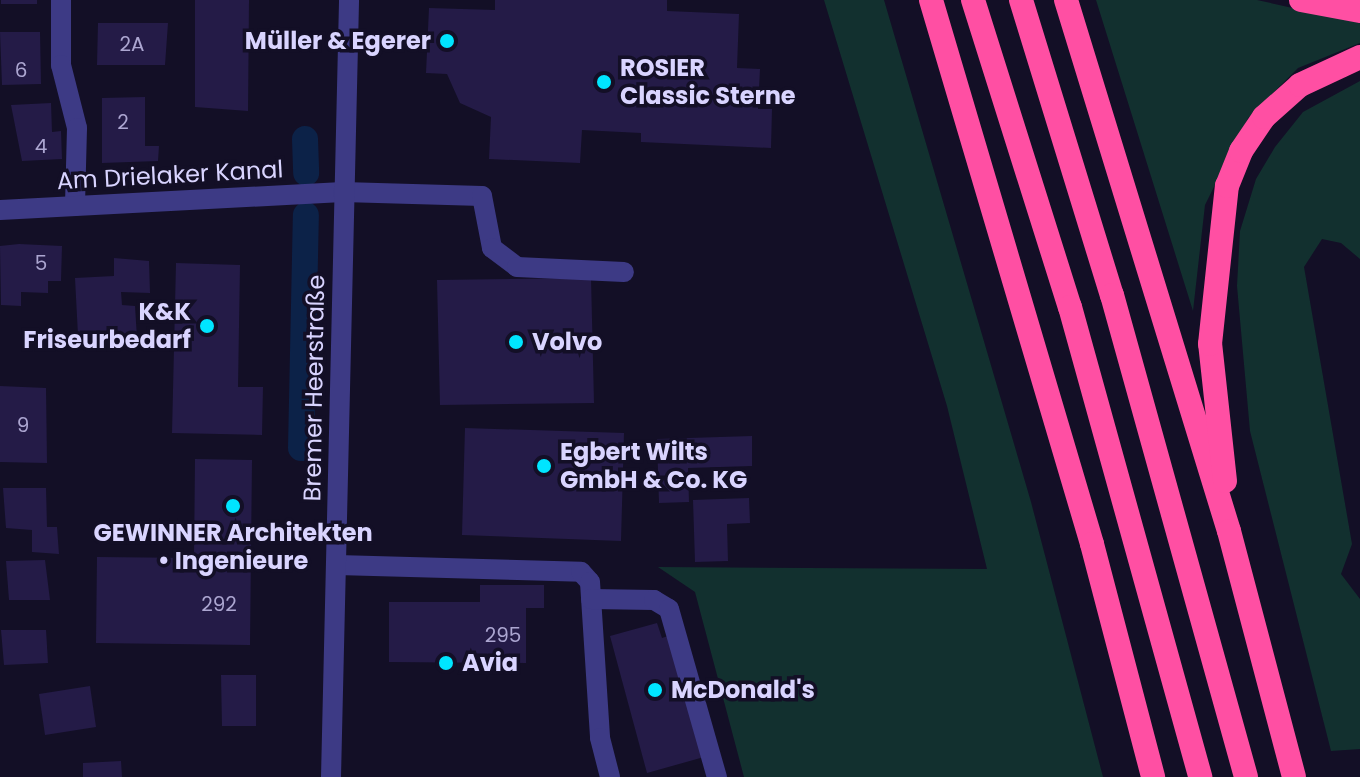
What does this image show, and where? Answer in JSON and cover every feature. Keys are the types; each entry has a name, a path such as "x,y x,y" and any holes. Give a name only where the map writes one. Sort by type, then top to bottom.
{"highway":[{"path":"931,0 1092,544 1153,777"},
{"path":"973,0 1074,322 1200,777"},
{"path":"1021,0 1112,295 1246,777"},
{"path":"1066,0 1229,531 1294,777"},
{"path":"1301,0 1360,11"},
{"path":"1229,531 1210,344 1227,186 1241,151 1264,117 1300,85 1360,57"}],"street":[{"path":"61,0 61,65 77,128 75,206"},
{"name":"Bremer Heerstraße","path":"331,777 349,0"},
{"name":"Am Drielaker Kanal","path":"0,210 343,192 482,196 492,248 517,267 624,272"},
{"path":"337,565 581,572 590,582 600,738 610,777"},
{"path":"591,599 654,600 669,609 717,777"}],"green space":[{"path":"824,0 884,0 1031,502 1103,777 744,777 695,592 658,567 987,569 947,406"},
{"path":"1096,0 1257,0 1360,23 1360,43 1298,68 1248,118 1205,205 1193,311"},
{"path":"1360,81 1360,259 1341,243 1322,239 1304,267 1352,544 1341,574 1360,599 1360,749 1331,751 1250,431 1237,286 1240,231 1256,179 1275,147 1303,112"}],"building":[{"path":"1,0 37,0 37,4 1,4"},
{"path":"195,0 249,0 248,111 195,107"},
{"name":"ROSIER Classic Sterne","path":"495,0 667,0 667,11 739,14 737,68 760,69 758,109 772,109 771,148 641,142 641,133 582,130 580,163 489,159 491,117 460,103 447,74 426,73 429,8 495,10"},
{"path":"98,23 168,23 165,65 97,65"},
{"path":"0,32 40,32 41,84 2,85"},
{"path":"145,97 145,146 159,146 158,161 102,163 102,98"},
{"path":"51,103 52,132 61,131 62,159 22,161 11,105"},
{"path":"0,246 62,246 61,281 48,281 48,293 21,292 21,306 1,305"},
{"path":"114,258 149,261 150,293 121,292 122,305 135,306 137,338 78,335 75,278 114,276"},
{"name":"K&K Friseurbedarf","path":"176,263 240,265 238,387 263,387 262,435 172,433"},
{"name":"Volvo","path":"591,278 594,403 440,405 437,280"},
{"path":"0,386 46,388 47,463 0,462"},
{"name":"Egbert Wilts GmbH & Co. KG","path":"465,428 624,433 621,541 462,535"},
{"path":"752,436 752,466 688,468 689,502 659,503 657,439"},
{"path":"195,459 252,460 250,645 96,643 97,557 194,558"},
{"path":"3,488 46,488 47,527 57,527 59,554 32,552 32,530 6,528"},
{"path":"749,498 750,523 727,524 728,561 695,562 693,500"},
{"path":"45,560 50,600 9,600 6,561"},
{"path":"480,585 544,585 544,608 526,608 526,663 389,662 389,602 480,602"},
{"name":"McDonald's","path":"657,623 662,638 671,635 704,757 647,773 610,636"},
{"path":"1,630 46,630 48,663 4,665"},
{"path":"221,675 256,675 256,726 222,726"},
{"path":"90,686 96,727 45,735 39,694"},
{"path":"121,761 122,777 83,777 83,763"}],"waterway":[{"path":"305,139 306,173"},
{"path":"301,448 306,215"}],"place":[{"name":"Müller & Egerer","path":"447,41"},
{"name":"ROSIER Classic Sterne","path":"604,82"},
{"name":"K&K Friseurbedarf","path":"207,326"},
{"name":"Volvo","path":"516,342"},
{"name":"Egbert Wilts GmbH & Co. KG","path":"544,466"},
{"name":"GEWINNER Architekten • Ingenieure","path":"233,506"},
{"name":"Avia","path":"446,663"},
{"name":"McDonald's","path":"655,690"}]}
